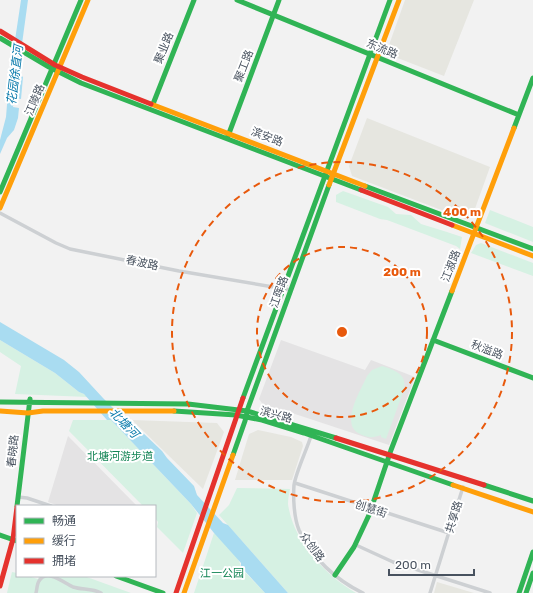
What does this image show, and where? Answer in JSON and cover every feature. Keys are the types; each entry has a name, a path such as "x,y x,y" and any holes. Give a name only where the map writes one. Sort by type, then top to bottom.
{"main road":[{"name":"江陵路","path":"0,208 56,69 81,0"},
{"name":"江陵路","path":"0,192 88,0"},
{"name":"聚业路","path":"153,104 194,0"},
{"name":"东流路","path":"237,0 376,58 519,115"},
{"name":"聚工路","path":"227,139 279,0"},
{"name":"江晖路","path":"184,593 291,290 390,0"},
{"name":"江晖路","path":"176,593 238,413 285,288 399,0"},
{"name":"滨安路","path":"0,31 14,41 23,45 56,69 229,133 474,234 533,256"},
{"name":"滨安路","path":"0,38 21,52 81,83 227,139 476,227 533,249"},
{"name":"江淑路","path":"335,575 347,560 356,545 371,508 390,454 533,78"},
{"name":"秋溢路","path":"433,340 533,378"},
{"name":"滨兴路","path":"0,402 29,401 43,403 188,404 238,413 246,417 284,426 533,512"},
{"name":"春晓路","path":"17,505 29,401"},
{"name":"滨兴路","path":"0,411 28,413 42,411 188,411 238,413 247,411 390,454 533,501"},
{"name":"春晓路","path":"0,586 15,540 16,523"},
{"path":"0,535 15,540"},
{"path":"519,593 533,552"},
{"path":"526,593 533,573"},
{"path":"119,577 163,593"}],"street":[{"name":"春波路","path":"0,213 70,249 291,290"},
{"name":"众创路","path":"311,436 295,483 293,502 299,529 312,551 335,575 363,593"},
{"name":"创慧街","path":"295,483 448,533"},
{"name":"共享路","path":"430,593 463,487"},
{"path":"18,497 28,498 48,505"},
{"path":"356,545 393,562 490,593"},
{"path":"36,593 38,582 44,577"},
{"path":"52,577 58,578 75,587 101,593"}],"shaded area":[{"path":"405,0 474,0 444,76 395,57 389,45"},
{"path":"367,118 490,167 472,217 465,219 352,176 349,166"},
{"path":"281,340 365,370 371,360 415,377 389,445 295,414 264,406 259,399"},
{"path":"132,420 217,423 224,432 203,489"},
{"path":"258,430 291,437 302,442 303,446 292,480 235,480 249,434"},
{"path":"68,436 136,505 56,505 48,502"},
{"path":"437,582 474,593 434,593"}],"green space":[{"path":"343,191 388,207 396,214 411,215 421,224 462,237 460,249 456,246 336,202 336,195"},
{"path":"490,210 533,227 533,242 485,223"},
{"path":"481,243 533,263 533,276 471,253 476,245"},
{"path":"0,340 55,373 79,392 88,397 15,394 21,366 0,352"},
{"path":"382,366 398,372 404,380 401,398 386,439 381,437 381,435 370,437 360,434 354,429 351,423 353,407 367,376 372,370"},
{"name":"北塘河游步道","path":"73,420 111,420 191,504 197,513 183,553 157,527 158,522 156,519 156,505 142,505 69,431"},
{"path":"237,488 290,489 288,504 291,518 296,531 304,544 322,567 344,586 356,593 288,593 219,515 229,505"},
{"name":"江一公园","path":"214,533 235,554 241,568 265,593 194,593"},
{"path":"12,572 16,573 16,577 31,577 38,579 39,577 87,577 131,593 7,593"}],"water":[{"name":"花园徐直河","path":"21,0 28,0 18,73 23,77 21,99 14,98 13,107 19,108 18,118 14,130 7,138 0,154 0,140 6,117 10,68"},
{"name":"北塘河","path":"0,322 64,360 79,372 136,431 141,431 162,451 194,486 197,495 223,523 228,525 288,593 265,593 241,567 241,563 214,533 191,504 111,420 107,420 84,394 79,392 55,373 0,340"}],"traffic: fast":[{"path":"0,192 81,0"},
{"path":"153,104 194,0"},
{"path":"237,0 519,115"},
{"path":"228,136 279,0"},
{"path":"243,398 390,0"},
{"path":"0,38 49,67 81,83 361,190"},
{"path":"514,128 533,78"},
{"path":"233,455 248,408 329,185"},
{"path":"365,186 533,249"},
{"path":"335,575 354,547 369,515 391,450 452,291"},
{"path":"433,340 533,378"},
{"path":"17,505 30,399"},
{"path":"0,402 188,404 247,411 336,438"},
{"path":"174,411 236,415 262,420 304,433 453,485"},
{"path":"484,485 533,501"},
{"path":"0,535 16,541"},
{"path":"519,593 533,552"},
{"path":"526,593 533,573"},
{"path":"119,577 163,593"}],"traffic: slow":[{"path":"0,208 88,0"},
{"path":"329,185 399,0"},
{"path":"151,104 365,186"},
{"path":"452,291 514,128"},
{"path":"452,225 533,256"},
{"path":"0,411 28,413 43,411 174,411"},
{"path":"184,593 233,455"},
{"path":"453,485 533,512"}],"traffic: jam":[{"path":"0,31 55,65 151,104"},
{"path":"361,190 452,225"},
{"path":"176,593 243,398"},
{"path":"336,438 484,485"},
{"path":"0,586 13,539 16,515"}]}
